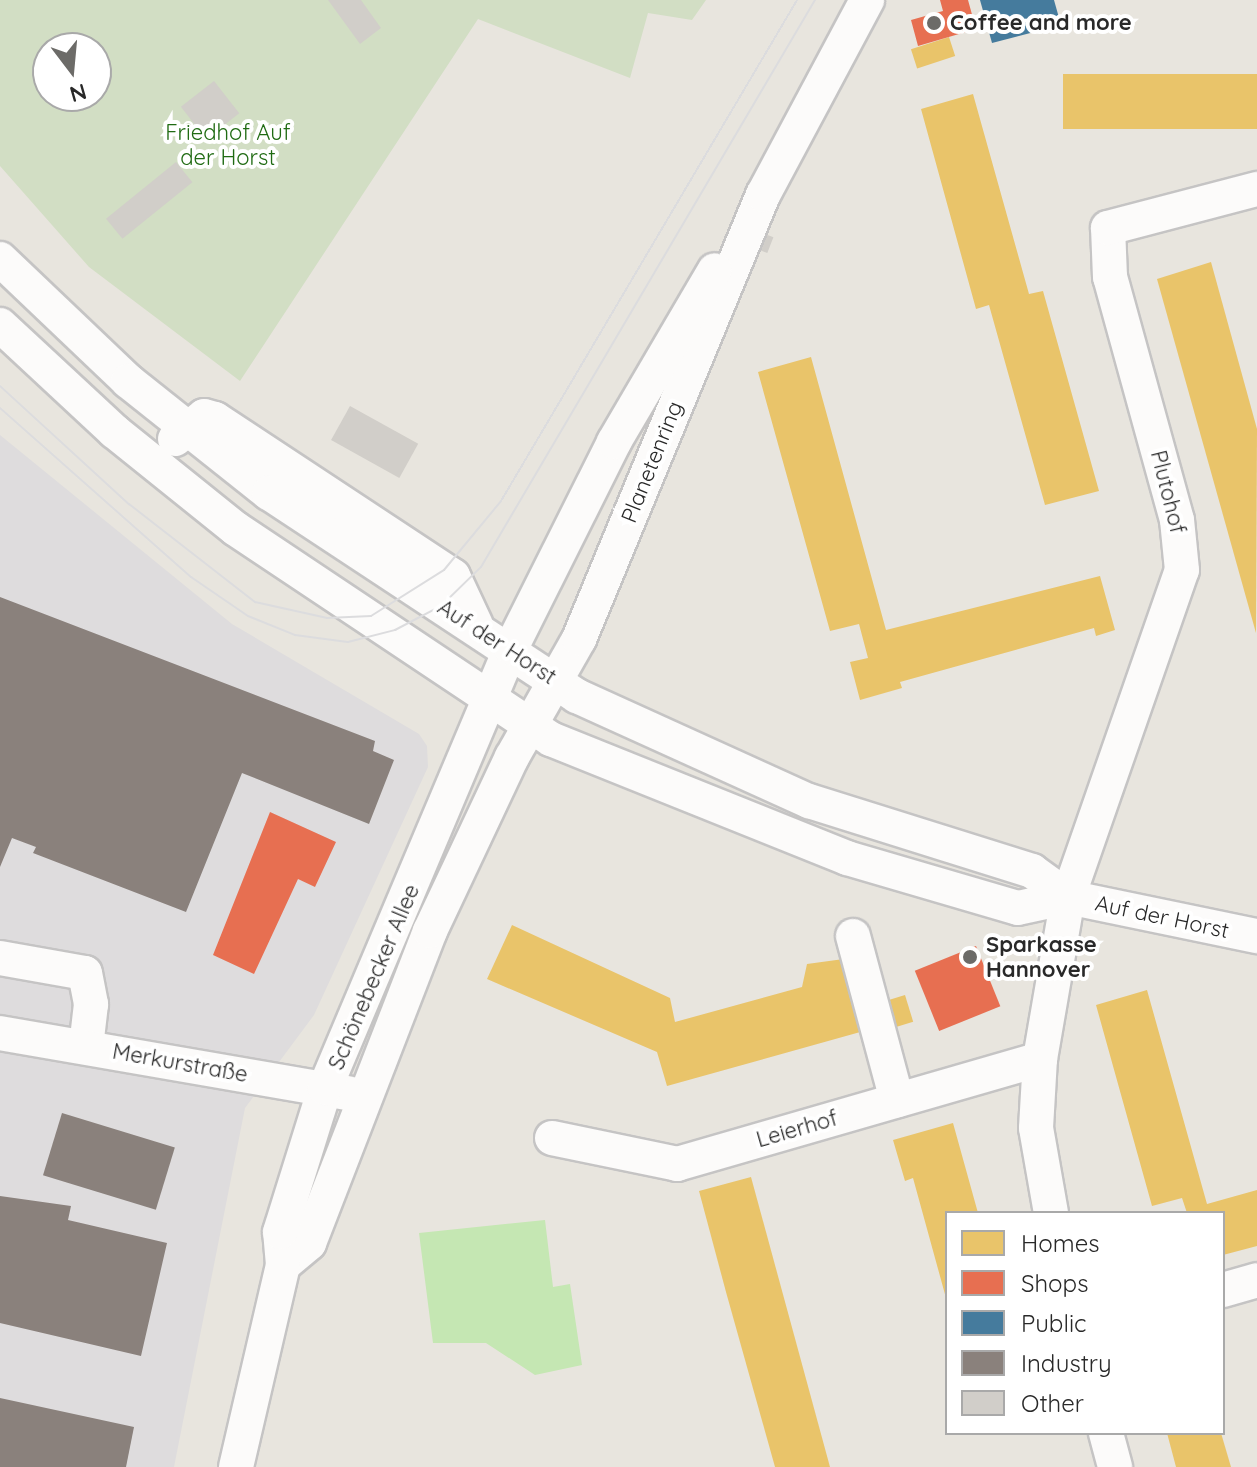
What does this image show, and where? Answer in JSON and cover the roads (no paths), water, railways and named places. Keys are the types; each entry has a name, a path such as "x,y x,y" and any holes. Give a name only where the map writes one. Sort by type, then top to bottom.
{"street":[{"name":"Planetenring","path":"492,695 511,648 614,442 763,195 867,0"},
{"name":"Plutohof","path":"1068,897 1182,570 1177,520 1110,277 1108,228 1257,189"},
{"name":"Planetenring","path":"532,725 557,681 763,195"},
{"name":"Auf der Horst","path":"0,259 184,428 269,493 476,625 557,681 809,801 1032,871 1068,897"},
{"name":"Auf der Horst","path":"0,325 155,465 236,529 492,695 551,739 847,858 1018,908 1068,897 1257,936"},
{"path":"155,465 184,428"},
{"name":"Schönebecker Allee","path":"236,1467 283,1265 280,1232 325,1088 492,695"},
{"name":"Schönebecker Allee","path":"283,1265 309,1243 361,1095 430,931 532,725"},
{"path":"1051,1211 1036,1128 1040,1059 1068,897"},
{"path":"853,936 897,1100"},
{"path":"0,958 85,973 91,1004 86,1047"},
{"name":"Merkurstraße","path":"0,1033 361,1095"},
{"name":"Leierhof","path":"552,1138 677,1164 1040,1059"},
{"path":"1225,1289 1257,1280"},
{"path":"1107,1435 1115,1467"}],"tram line":[{"path":"0,386 129,504 255,602 327,618 371,616 444,570 501,501 797,0"},
{"path":"0,408 191,577 248,616 295,635 348,642 395,630 441,606 481,567 815,0"}],"place":[{"name":"Coffee and more","path":"934,23"},
{"name":"Sparkasse Hannover","path":"970,957"}],"park label":[{"name":"Friedhof Auf der Horst","path":"228,144"}]}
